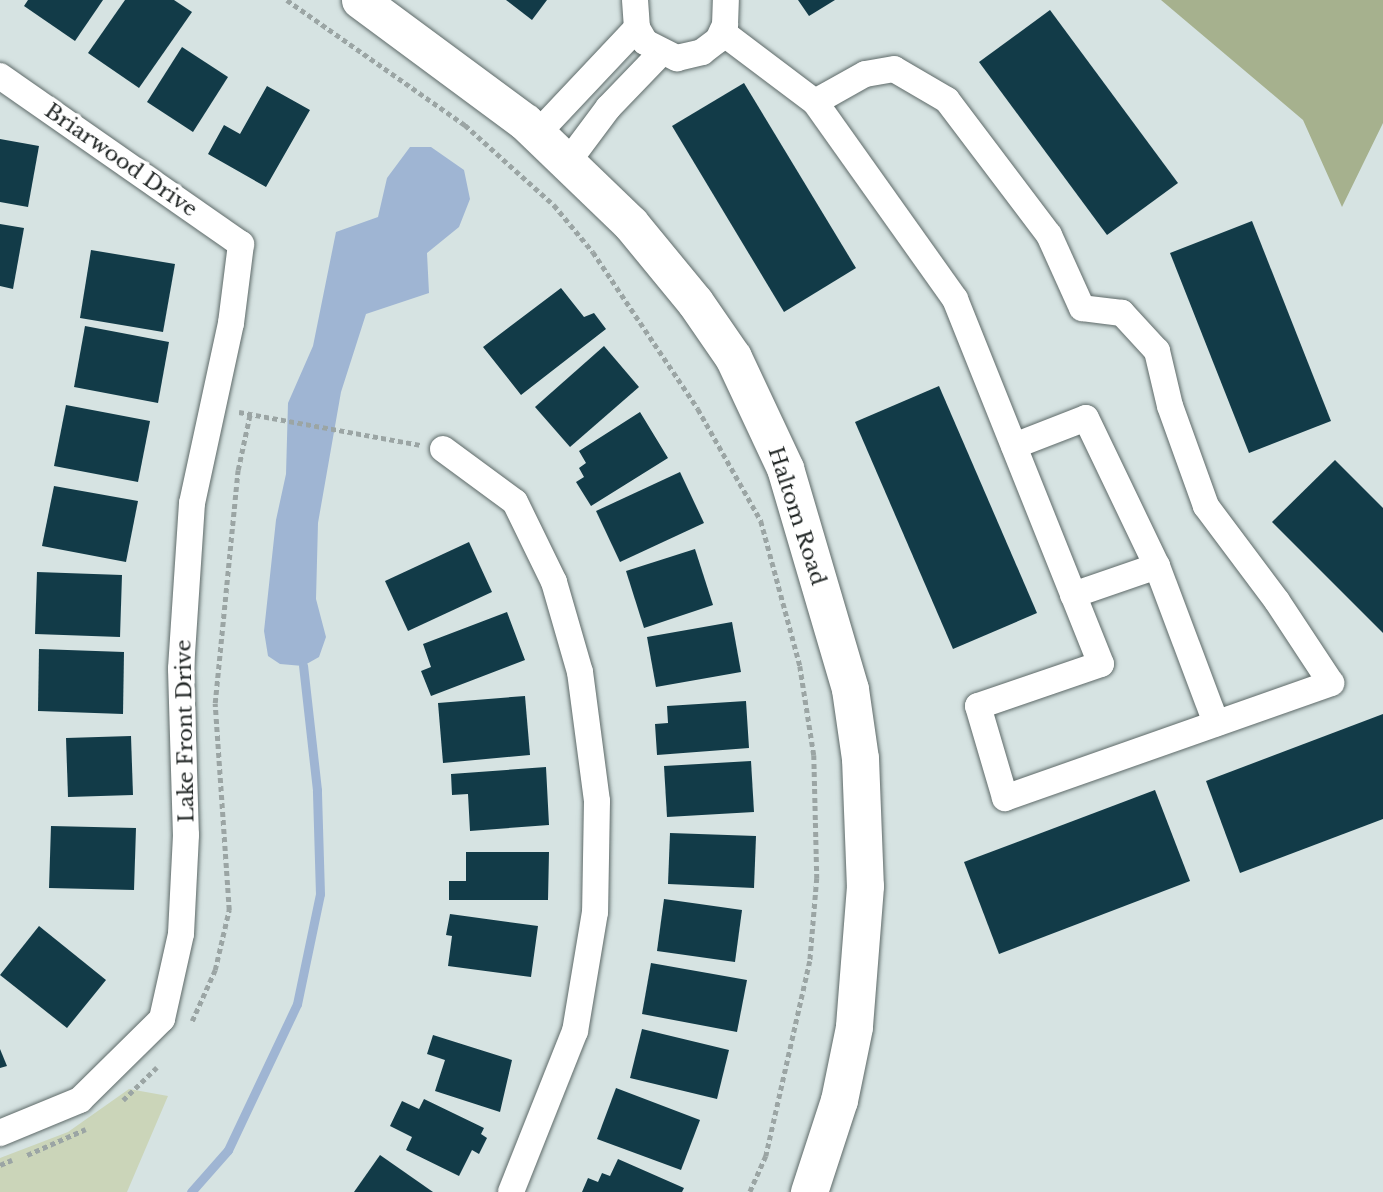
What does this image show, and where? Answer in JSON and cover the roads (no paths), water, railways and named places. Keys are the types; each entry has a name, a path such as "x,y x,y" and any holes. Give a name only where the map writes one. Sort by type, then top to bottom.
{"main road":[{"name":"Haltom Road","path":"360,0 537,134 630,223 695,302 733,358 785,467 850,689 860,758 865,886 854,1027 839,1100 808,1192"}],"street":[{"path":"635,0 636,28 661,53 677,58 702,52 722,32 726,0"},
{"path":"537,134 636,28"},
{"path":"722,32 816,103 955,299 1101,664 978,706 1005,798 1331,683 1277,601 1206,506 1170,406 1157,351 1122,313 1082,308 1049,235 947,100 894,69 865,74 816,103"},
{"path":"568,163 608,108 661,53"},
{"name":"Briarwood Drive","path":"0,76 241,244"},
{"name":"Lake Front Drive","path":"0,1133 80,1100 162,1019 181,934 186,835 181,669 191,503 231,323 241,244"},
{"path":"1014,446 1086,418 1157,566 1216,723"},
{"path":"443,449 515,502 554,582 580,672 597,801 594,912 575,1031 511,1192"},
{"path":"1073,595 1157,566"}],"water":[{"path":"410,147 431,147 464,170 470,199 459,227 427,253 429,293 366,314 341,392 318,523 316,599 326,637 319,657 303,666 280,664 268,656 264,631 276,520 286,474 288,403 313,346 336,232 378,217 387,178"}],"waterway":[{"path":"191,1192 228,1150 297,1004 320,894 317,790 303,666"}]}
